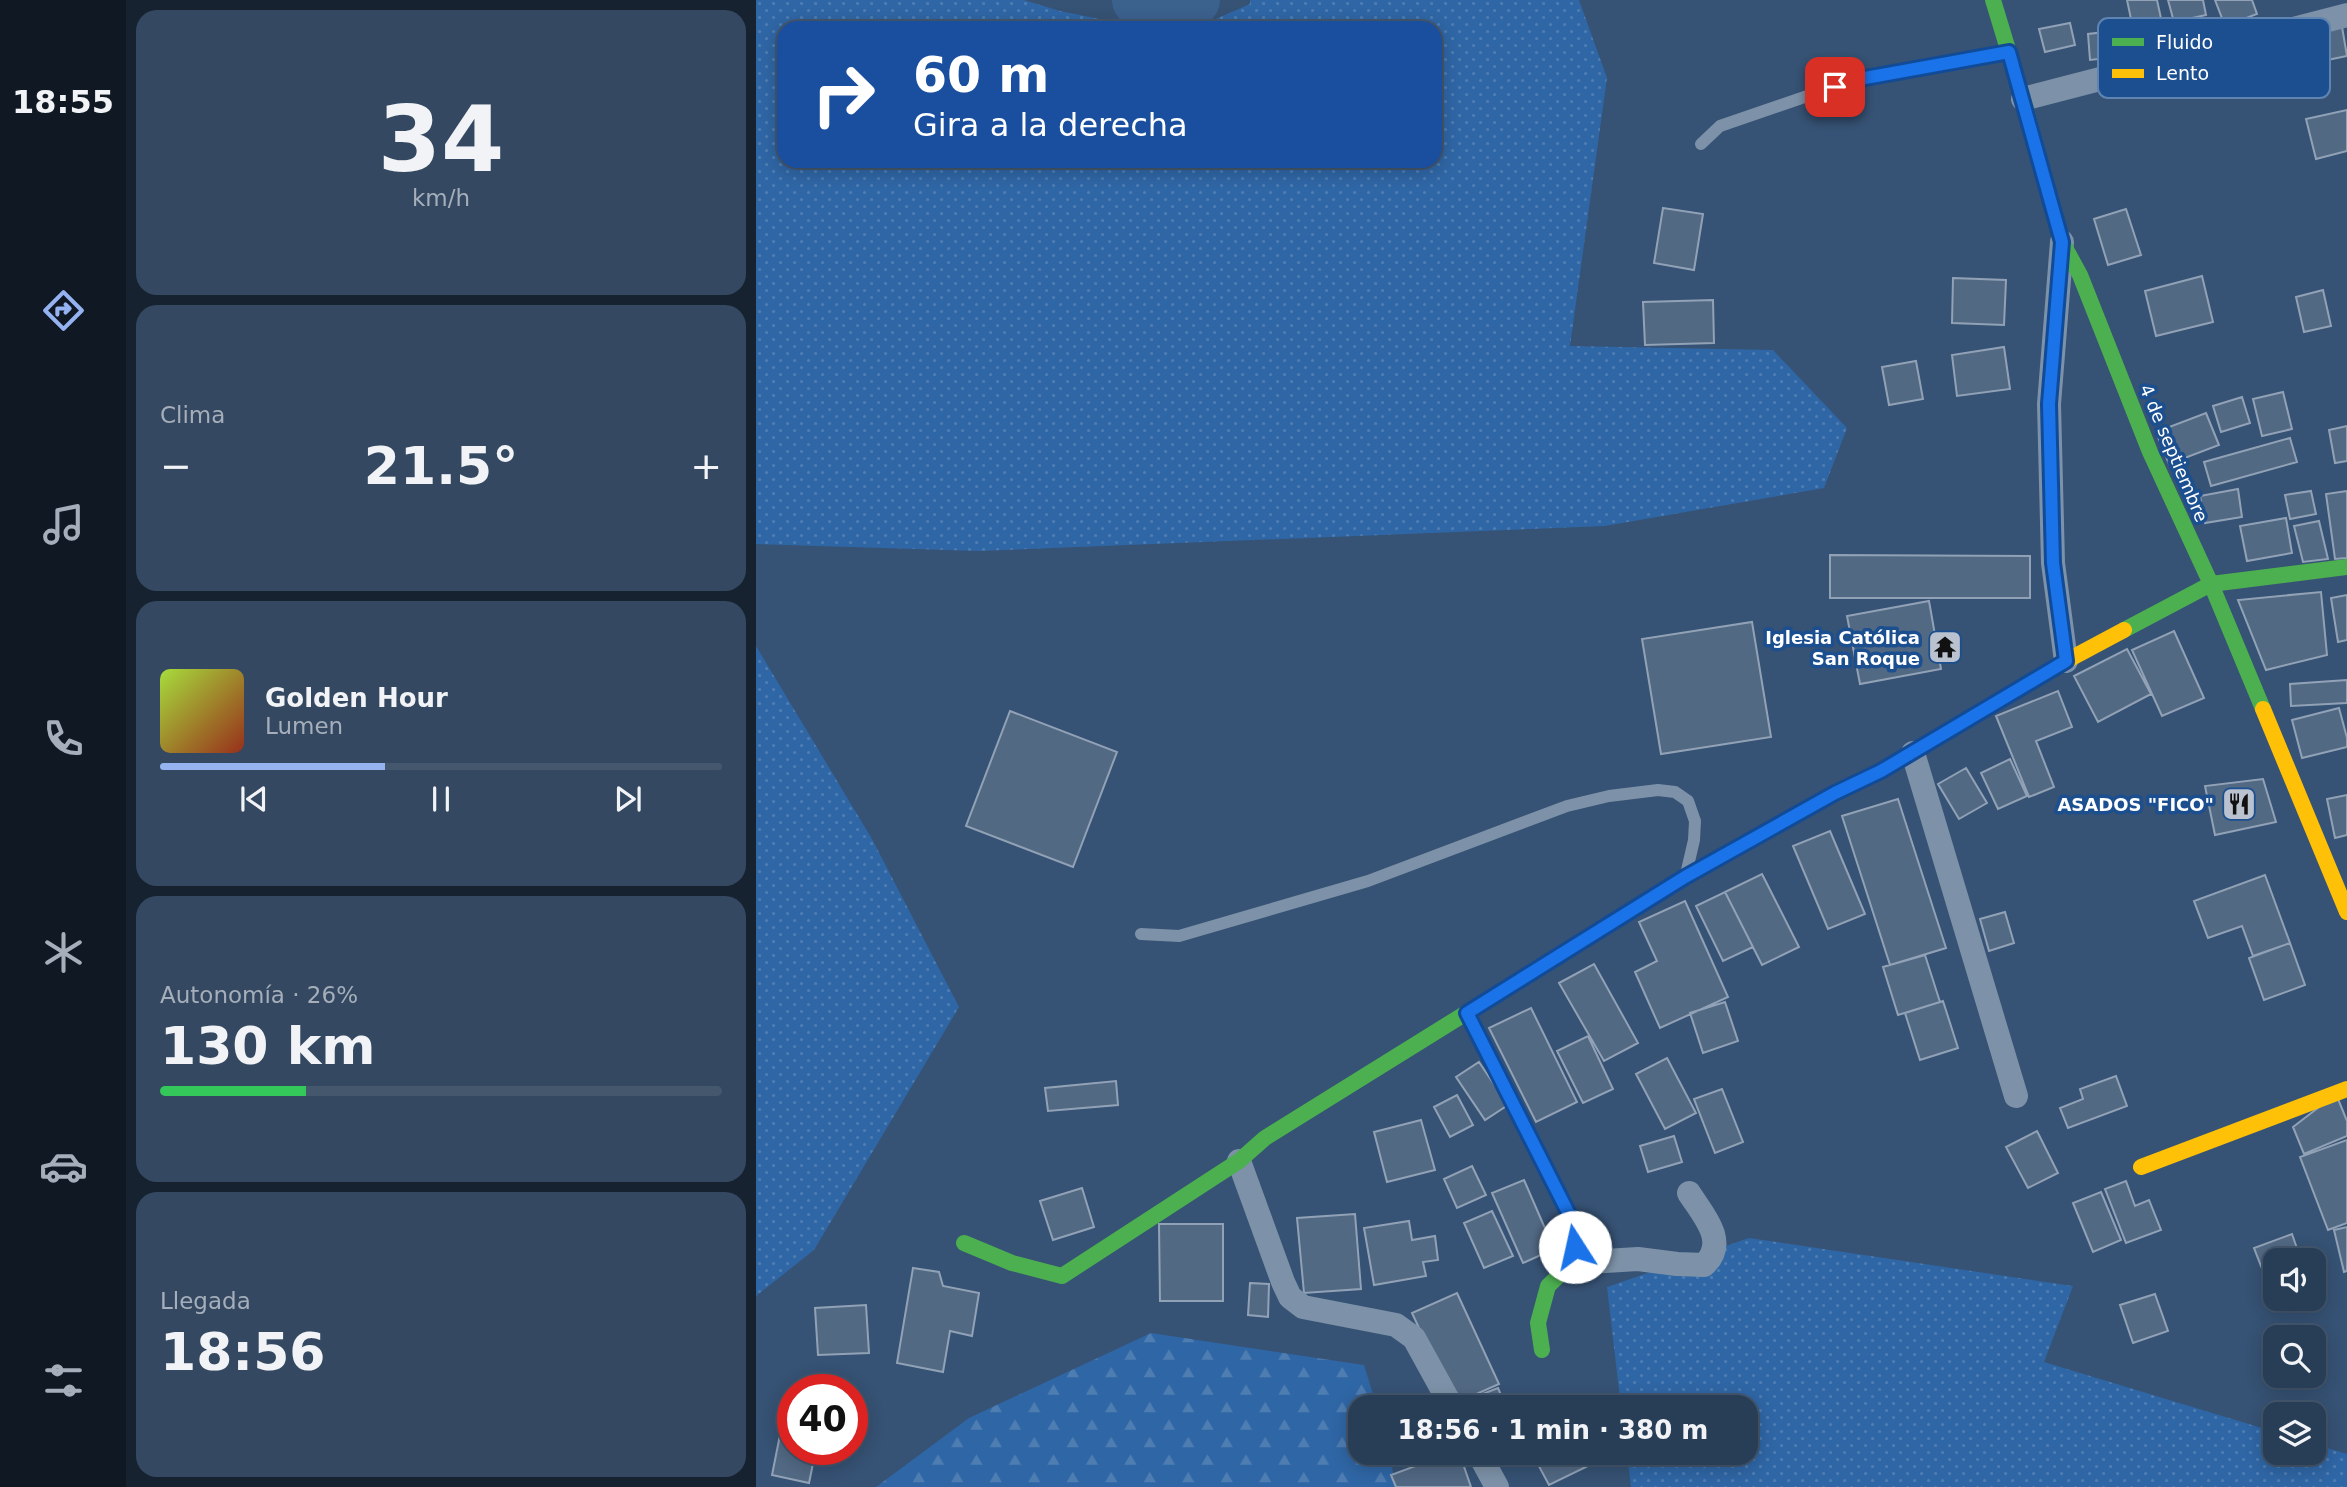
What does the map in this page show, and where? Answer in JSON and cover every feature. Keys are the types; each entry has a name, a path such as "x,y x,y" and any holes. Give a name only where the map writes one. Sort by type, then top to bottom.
{"street":[{"name":"4 de septiembre","path":"1993,0 2062,242 2080,275 2150,452 2211,584 2347,912"},
{"path":"2330,19 2347,15"},
{"path":"2023,99 2098,80"},
{"path":"2062,242 2049,404 2053,563 2066,661"},
{"path":"964,1243 998,1259 1040,1273 1062,1276 1239,1161 1265,1138 1685,877 1835,793 1913,753 2066,661 2211,584 2347,567"},
{"path":"1913,753 2016,1096"},
{"path":"1467,1013 1578,1232 1572,1263 1548,1286 1538,1323 1542,1350"},
{"path":"2141,1167 2347,1088"},
{"path":"1239,1161 1290,1297 1303,1307 1396,1325 1414,1338 1445,1395"},
{"path":"1572,1263 1638,1259 1704,1265 1714,1252 1714,1235 1689,1193"},
{"path":"1485,1465 1497,1487"}],"lane":[{"path":"1701,144 1720,126 1854,80 2009,52"},
{"path":"1141,934 1179,936 1368,881 1567,806 1609,796 1658,790 1675,792 1688,801 1695,821 1694,839 1685,877"}],"green space":[{"path":"756,0 1024,0 1109,21 777,21 777,168 1442,168 1442,21 1211,21 1250,4 1250,0 1579,0 1607,78 1570,346 1773,350 1847,428 1824,488 1605,526 979,551 756,544"},
{"path":"756,646 872,839 959,1007 814,1250 756,1296"},
{"path":"1749,1238 2073,1286 2044,1362 2263,1428 2263,1465 2326,1465 2326,1448 2347,1454 2347,1487 1631,1487 1628,1465 1758,1465 1758,1395 1620,1395 1607,1287"},
{"path":"1151,1333 1364,1365 1373,1395 1348,1395 1348,1465 1391,1465 1396,1487 876,1487 969,1418"}],"building":[{"path":"2127,0 2157,0 2161,18 2131,18"},
{"path":"2168,0 2203,0 2206,15 2173,18"},
{"path":"2215,0 2252,0 2257,14 2246,18 2222,18"},
{"path":"2341,21 2347,56 2330,60 2330,23"},
{"path":"2070,23 2075,45 2045,52 2039,29"},
{"path":"2098,33 2098,59 2090,60 2088,34"},
{"path":"2347,110 2347,151 2316,159 2306,119"},
{"path":"1663,208 1703,214 1694,270 1654,263"},
{"path":"2126,209 2141,255 2108,265 2094,219"},
{"path":"2202,276 2213,322 2156,336 2145,291"},
{"path":"1953,278 2006,280 2004,325 1952,323"},
{"path":"2323,290 2331,326 2304,332 2296,297"},
{"path":"1713,300 1714,343 1645,345 1643,302"},
{"path":"2004,347 2010,389 1957,396 1952,355"},
{"path":"1916,361 1923,399 1889,405 1882,367"},
{"path":"2283,392 2292,429 2262,436 2253,399"},
{"path":"2242,397 2250,423 2221,432 2213,406"},
{"path":"2206,413 2219,445 2169,464 2156,432"},
{"path":"2347,426 2347,461 2335,463 2329,430"},
{"path":"2290,438 2297,462 2211,486 2204,462"},
{"path":"2238,489 2242,517 2205,523 2200,496"},
{"path":"2311,491 2316,514 2290,519 2285,495"},
{"path":"2347,491 2347,558 2335,559 2326,494"},
{"path":"2286,518 2292,553 2247,561 2240,526"},
{"path":"2319,521 2328,559 2303,562 2294,526"},
{"path":"1830,555 2030,556 2030,598 1830,598"},
{"path":"2321,592 2327,655 2266,670 2238,600"},
{"path":"2347,595 2347,640 2338,642 2331,598"},
{"path":"1929,601 1941,669 1860,684 1847,616"},
{"path":"1752,622 1771,737 1661,754 1642,639"},
{"path":"2174,631 2204,698 2162,716 2132,650"},
{"path":"2127,649 2151,694 2098,722 2074,676"},
{"path":"2347,680 2347,703 2291,706 2290,684"},
{"path":"2058,691 2072,727 2036,741 2054,787 2029,797 1996,716"},
{"path":"2339,708 2347,747 2302,758 2292,720"},
{"path":"1010,711 1117,752 1073,867 966,826"},
{"path":"2010,759 2027,796 1998,809 1981,773"},
{"path":"1966,768 1987,803 1959,819 1938,784"},
{"name":"ASADOS \"FICO\"","path":"2263,779 2276,822 2215,835 2205,786"},
{"path":"2347,795 2347,835 2335,838 2327,799"},
{"path":"1898,799 1946,948 1890,965 1842,816"},
{"path":"1830,831 1865,914 1828,929 1793,846"},
{"path":"1762,874 1799,947 1762,965 1725,892"},
{"path":"2265,875 2290,943 2253,956 2242,926 2208,938 2194,901"},
{"path":"1725,892 1753,947 1723,961 1696,906"},
{"path":"1685,901 1728,997 1660,1028 1635,972 1657,961 1639,922"},
{"path":"2005,912 2014,943 1989,951 1980,919"},
{"path":"2290,943 2305,985 2264,1000 2249,958"},
{"path":"1925,955 1940,1002 1898,1015 1883,967"},
{"path":"1594,964 1638,1043 1604,1061 1559,983"},
{"path":"1943,1001 1958,1048 1920,1060 1905,1013"},
{"path":"1725,1002 1738,1041 1703,1053 1690,1013"},
{"path":"1531,1008 1577,1102 1536,1122 1489,1028"},
{"path":"1588,1036 1613,1089 1583,1103 1557,1051"},
{"path":"1667,1058 1696,1113 1665,1129 1636,1074"},
{"path":"1479,1062 1508,1105 1485,1120 1456,1077"},
{"path":"2116,1076 2127,1106 2068,1128 2060,1108 2083,1099 2080,1089"},
{"path":"1116,1081 1118,1105 1048,1111 1045,1088"},
{"path":"1722,1089 1743,1142 1715,1153 1694,1099"},
{"path":"2336,1094 2347,1121 2347,1136 2304,1154 2293,1127"},
{"path":"1457,1095 1473,1125 1450,1137 1434,1107"},
{"path":"1421,1120 1435,1170 1387,1182 1374,1132"},
{"path":"2037,1131 2058,1173 2028,1188 2006,1147"},
{"path":"1674,1136 1682,1162 1648,1172 1640,1146"},
{"path":"2347,1140 2347,1223 2328,1230 2300,1157"},
{"path":"1472,1166 1486,1195 1457,1208 1444,1179"},
{"path":"1524,1180 1554,1249 1523,1263 1492,1193"},
{"path":"2126,1181 2135,1206 2149,1200 2161,1230 2126,1243 2105,1189"},
{"path":"1082,1188 1094,1227 1053,1240 1040,1201"},
{"path":"2101,1192 2121,1240 2093,1252 2073,1203"},
{"path":"1492,1211 1513,1256 1484,1268 1464,1223"},
{"path":"1355,1214 1361,1289 1304,1293 1297,1218"},
{"path":"1409,1221 1412,1240 1435,1236 1438,1260 1423,1262 1426,1276 1374,1285 1364,1228"},
{"path":"1159,1224 1223,1224 1223,1301 1160,1301"},
{"path":"2347,1227 2347,1271 2344,1272 2334,1230"},
{"path":"2292,1234 2297,1248 2263,1248 2263,1271 2254,1248"},
{"path":"913,1268 939,1272 943,1286 979,1293 972,1336 950,1331 943,1372 897,1363"},
{"path":"1250,1283 1269,1284 1268,1317 1248,1315"},
{"path":"1457,1293 1499,1384 1474,1395 1450,1395 1412,1313"},
{"path":"2155,1294 2168,1331 2133,1343 2120,1305"},
{"path":"866,1305 869,1353 818,1355 815,1308"},
{"path":"1498,1388 1501,1395 1480,1395"},
{"path":"777,1450 777,1465 813,1465 809,1483 772,1475"},
{"path":"1418,1465 1463,1465 1471,1487 1396,1487 1391,1475"},
{"path":"1538,1465 1590,1465 1549,1485"}],"waterway":[{"path":"1139,0 1158,6 1193,0"}],"traffic: fast":[{"path":"1993,0 2062,242 2080,275 2150,452 2211,584 2263,709"},
{"path":"2124,630 2211,584 2347,567"},
{"path":"964,1243 1012,1263 1062,1276 1239,1161 1265,1138 1685,877 1773,828"},
{"path":"1467,1013 1578,1232 1572,1263 1548,1286 1538,1323 1542,1350"}],"traffic: slow":[{"path":"1773,828 1881,771 2066,661 2124,630"},
{"path":"2263,709 2347,912"},
{"path":"2141,1167 2347,1089"}],"place":[{"name":"Iglesia Católica San Roque","path":"1945,647"},
{"name":"ASADOS \"FICO\"","path":"2239,804"}],"route":[{"path":"1575,1247 1578,1232 1467,1013 1685,877 1835,793 1881,771 2066,661 2053,563 2049,404 2062,242 2009,52 1854,80 1835,87"}]}
